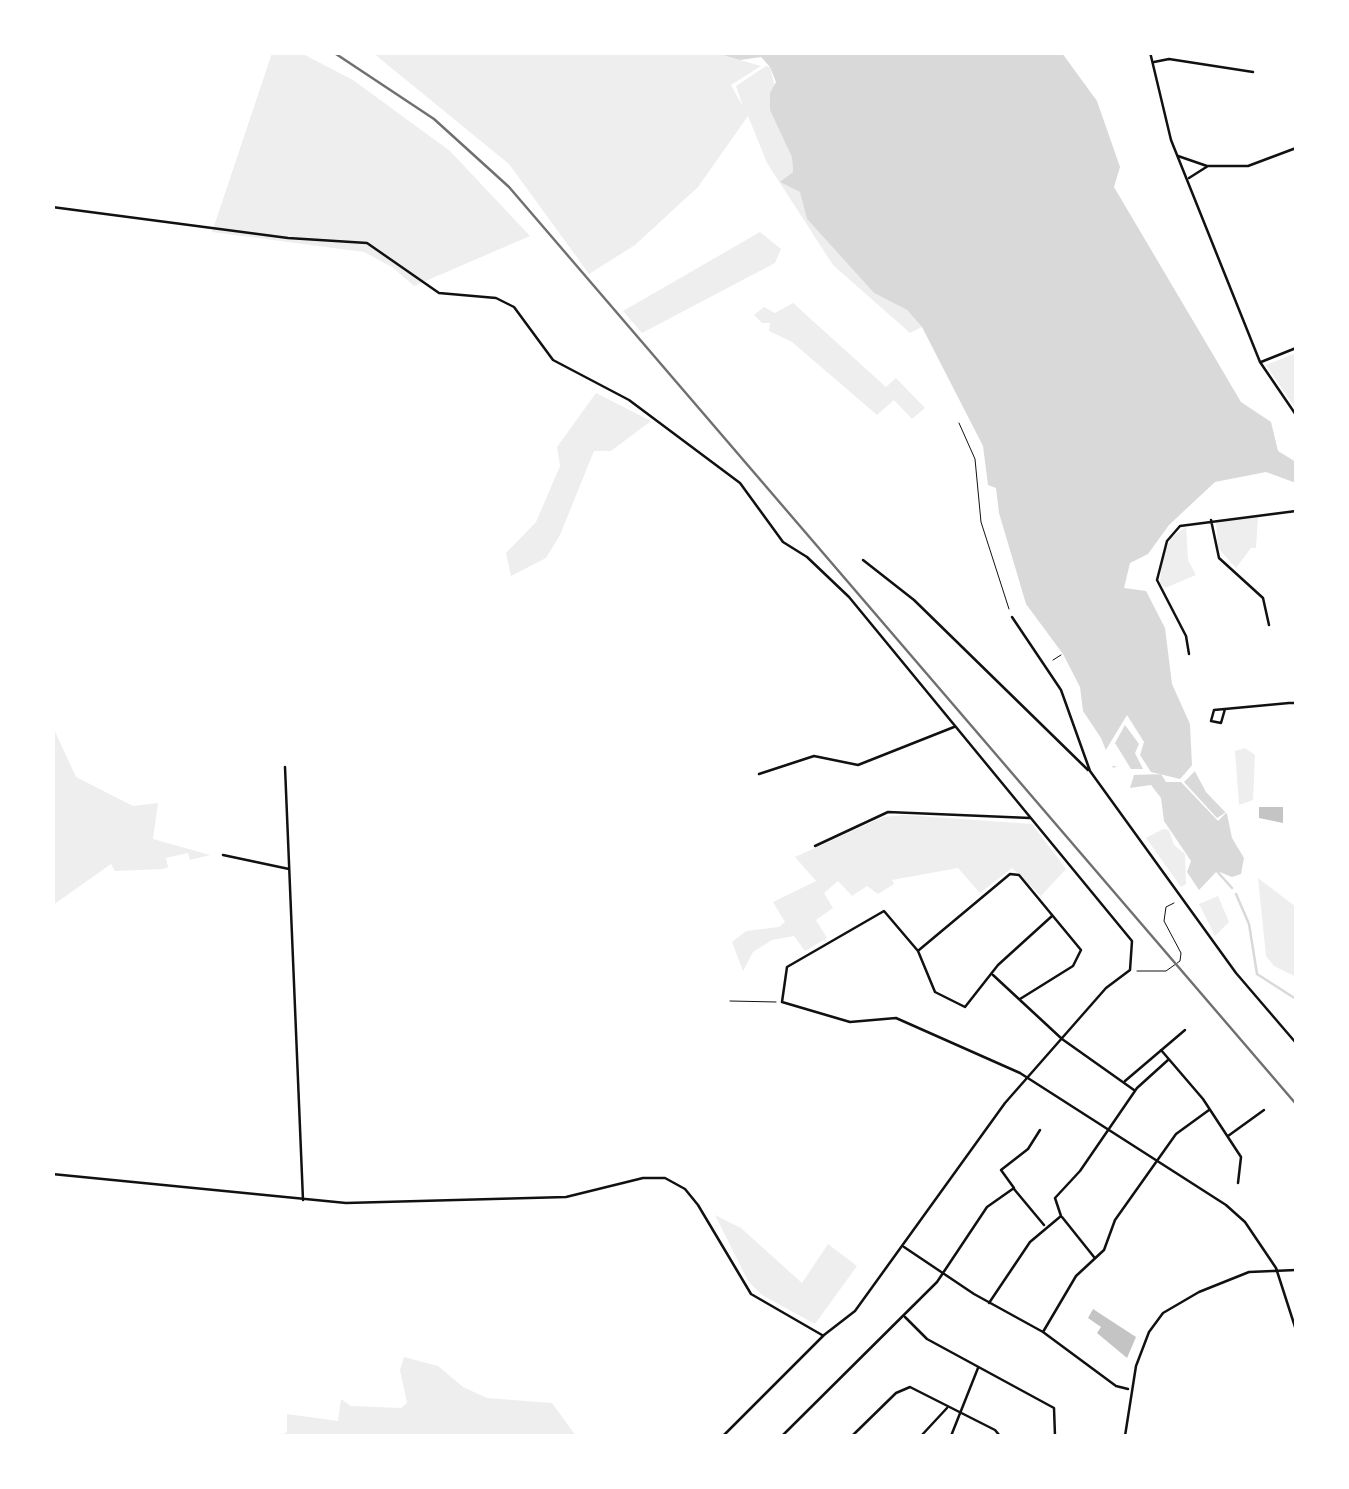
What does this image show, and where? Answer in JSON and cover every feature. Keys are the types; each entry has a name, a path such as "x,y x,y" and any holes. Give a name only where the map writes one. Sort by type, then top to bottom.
{"street":[{"path":"1150,52 1178,156 1260,362 1296,415"},
{"path":"1152,63 1169,59 1253,72"},
{"path":"1178,156 1208,166 1248,166 1296,148"},
{"path":"1188,179 1208,166"},
{"path":"52,207 209,224 288,238 367,243 439,293 506,302 563,368 629,400 729,474 782,542 807,557 849,597 1132,942 1130,970 1106,988 1026,1078 856,1312 824,1336 722,1436"},
{"path":"1260,362 1296,348"},
{"path":"1189,654 1186,636 1160,591 1157,567 1167,541 1180,526 1296,510"},
{"path":"1211,519 1219,558 1263,598 1269,625"},
{"path":"863,560 914,600 1090,772 1236,974 1296,1043"},
{"path":"1012,617 1060,690 1090,772"},
{"path":"1224,709 1296,703"},
{"path":"759,774 814,756 858,765 955,726"},
{"path":"285,767 303,1201"},
{"path":"815,846 888,812 1032,818"},
{"path":"223,855 290,869"},
{"path":"918,952 1014,873 1078,943 1079,961 1020,999"},
{"path":"1052,916 991,973 968,1005 961,1007 935,992 918,952 889,913 878,912 787,968 782,1002 850,1022 896,1018 1026,1078 1159,1162 1226,1205 1255,1234 1276,1268 1296,1330"},
{"path":"991,973 1062,1039 1135,1090"},
{"path":"1123,1082 1185,1030"},
{"path":"1161,1050 1241,1158 1238,1183"},
{"path":"1094,1257 1061,1216 1054,1198 1110,1131 1135,1090 1168,1060"},
{"path":"1043,1332 1076,1276 1104,1250 1115,1220 1182,1127 1209,1110"},
{"path":"1227,1137 1264,1110"},
{"path":"1040,1130 1028,1149 1002,1170 1045,1226"},
{"path":"52,1174 303,1201 346,1202 566,1196 644,1178 665,1178 685,1188 698,1205 752,1294 824,1336"},
{"path":"782,1436 904,1316 942,1274 988,1207 1014,1188"},
{"path":"989,1303 1018,1256 1045,1226 1061,1216"},
{"path":"904,1247 989,1303 1043,1332 1116,1386 1129,1390"},
{"path":"1125,1436 1129,1390 1148,1332 1163,1314 1216,1284 1276,1268 1296,1270"},
{"path":"904,1316 927,1339 1054,1408 1058,1416 1055,1436"},
{"path":"952,1436 978,1367"},
{"path":"852,1436 904,1388 995,1430 1000,1436"},
{"path":"921,1436 948,1407"}],"path":[{"path":"959,423 975,459 981,522 1012,617"},
{"path":"1053,660 1061,655"},
{"path":"1130,970 1166,971 1180,962 1182,954 1163,914 1182,898"},
{"path":"730,1001 782,1002"}],"shaded area":[{"path":"299,52 353,80 450,151 530,236 414,286 392,267 364,252 212,232 272,53"},
{"path":"373,53 716,53 761,66 731,85 743,107 736,86 770,67 792,156 793,172 781,182 801,192 807,219 874,293 907,310 922,327 910,333 833,265 767,163 748,116 698,187 635,245 589,274 509,164"},
{"path":"716,53 1062,53 1097,101 1120,167 1114,187 1241,402 1271,422 1278,451 1296,462 1296,483 1266,472 1215,482 1169,525 1148,554 1130,563 1124,588 1146,591 1165,628 1172,684 1190,724 1192,766 1206,792 1227,814 1232,838 1244,858 1241,874 1232,877 1217,871 1199,890 1187,872 1191,861 1164,821 1161,798 1151,785 1130,788 1134,775 1126,763 1113,768 1101,738 1083,711 1080,687 1063,654 1026,604 999,513 996,488 988,485 983,446 922,327 907,310 874,293 807,219 800,192 780,182 793,172 792,157 770,110 770,93 776,82 770,67 761,57 740,60"},
{"path":"760,232 781,249 775,263 642,333 623,311"},
{"path":"793,303 886,387 896,378 925,408 912,419 894,400 877,415 792,342 769,331 770,323 762,323 754,315 764,307 775,313"},
{"path":"1296,353 1296,409 1266,365"},
{"path":"596,393 651,421 611,451 594,451 560,535 546,558 511,576 506,553 536,522 560,466 557,447"},
{"path":"1258,517 1256,548 1251,548 1236,568 1218,548 1216,522"},
{"path":"1186,527 1188,560 1196,575 1165,588 1160,583 1162,556 1172,537"},
{"path":"52,725 76,777 133,806 158,803 153,839 210,855 190,860 188,853 166,858 168,867 163,869 115,871 111,864 53,905"},
{"path":"1245,748 1255,755 1253,800 1239,805 1235,751"},
{"path":"883,817 1032,824 1066,869 1041,896 1012,868 980,893 958,868 892,880 894,884 878,894 867,886 852,896 838,881 824,893 833,908 816,920 827,938 805,951 794,936 772,940 753,952 743,971 732,942 746,931 779,927 785,922 773,902 816,881 795,857"},
{"path":"1169,830 1174,845 1185,854 1186,884 1181,887 1146,838"},
{"path":"1258,878 1296,907 1296,977 1274,966 1266,956"},
{"path":"1218,896 1229,922 1215,936 1199,904"},
{"path":"715,1215 741,1228 802,1283 828,1244 857,1266 815,1324 762,1295 748,1281"},
{"path":"404,1357 438,1366 463,1387 487,1398 552,1403 576,1436 279,1436 287,1432 287,1414 338,1421 341,1399 351,1406 401,1408 407,1403 400,1370"}],"pier":[{"path":"1127,715 1144,742 1140,755 1151,772 1160,774 1133,775 1126,767 1112,766 1104,753","holes":["1125,725 1139,744 1135,753 1143,769 1131,769 1115,743"]},
{"path":"1194,763 1197,769 1184,782 1217,818 1228,811 1218,821 1181,782 1166,782 1161,774 1180,779"}],"building":[{"path":"1259,807 1283,807 1283,823 1259,818"},
{"path":"1093,1309 1136,1337 1127,1358 1097,1333 1101,1327 1088,1318"}],"waterway":[{"path":"1215,869 1232,888"},
{"path":"1236,894 1249,924 1257,974 1296,999"}],"railway":[{"path":"333,52 434,119 509,187 1296,1104"}]}
